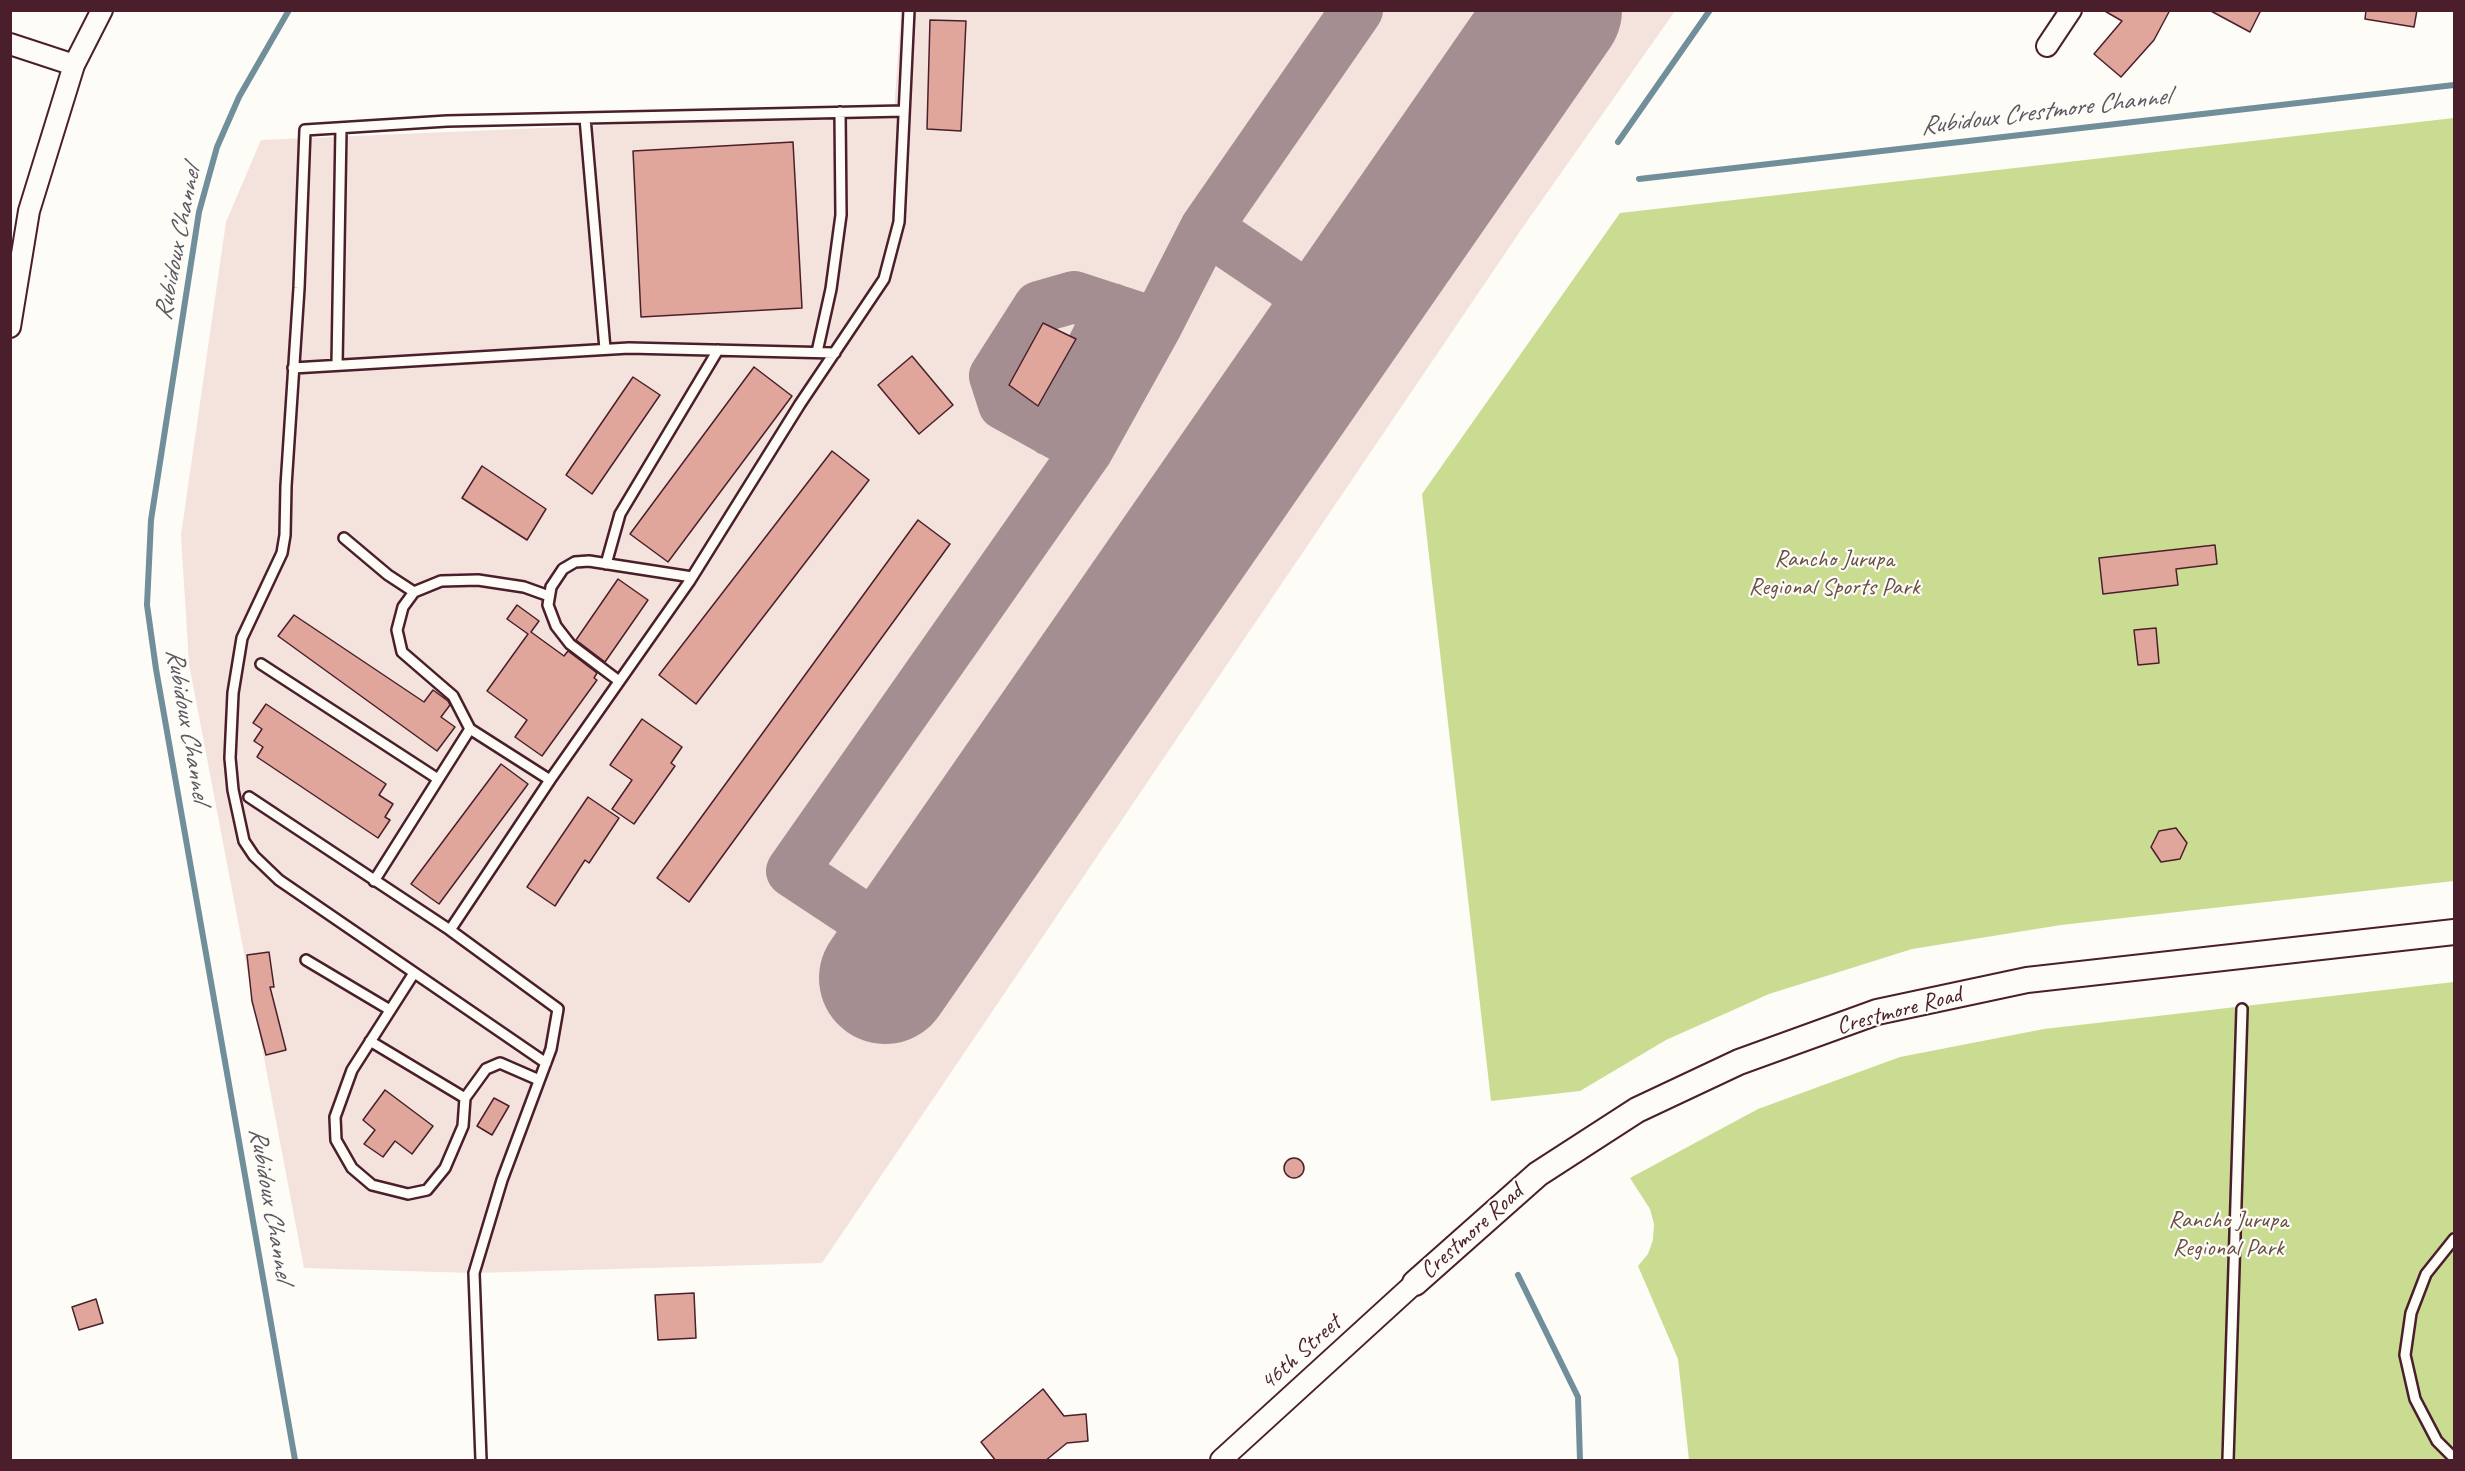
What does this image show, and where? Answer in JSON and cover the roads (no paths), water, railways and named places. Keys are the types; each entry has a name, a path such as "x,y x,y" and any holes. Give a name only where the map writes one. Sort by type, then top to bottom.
{"street":[{"path":"11,324 29,212 74,65 102,10"},
{"path":"2047,46 2071,10"},
{"path":"10,44 74,65"},
{"name":"Crestmore Road","path":"1415,1283 1538,1174 1637,1110 1739,1062 1876,1012 2026,980 2454,932"},
{"name":"46th Street","path":"1221,1461 1415,1283"}],"lane":[{"path":"450,930 550,780 692,577 884,279 899,222 909,10"},
{"path":"546,1063 279,880 254,856 244,841 233,790 230,758 233,693 242,638 282,553 285,535 305,130 447,121 904,111"},
{"path":"817,352 831,289 841,215 840,112"},
{"path":"585,118 605,349"},
{"path":"337,365 341,128"},
{"path":"293,368 605,349 835,352"},
{"path":"606,564 620,514 718,350"},
{"path":"344,538 388,575 414,592"},
{"path":"619,681 570,644 556,627 548,604 551,587 563,569 575,562 589,561 692,577"},
{"path":"549,597 524,588 478,580 441,581 414,592 403,607 397,630 402,652 453,696 470,729 550,780"},
{"path":"261,664 438,779"},
{"path":"374,881 470,729"},
{"path":"249,797 450,930 558,1009 551,1049 502,1180 474,1273 481,1461"},
{"path":"306,960 390,1010"},
{"path":"414,973 352,1070 335,1117 336,1140 352,1168 372,1185 408,1194 427,1190 445,1168 463,1126 465,1098 486,1069 500,1063 539,1080"},
{"path":"2228,1461 2242,1009"},
{"path":"370,1041 465,1098"},
{"path":"2454,1239 2426,1274 2412,1313 2405,1355 2415,1399 2437,1441 2454,1458"}],"waterway":[{"name":"Rubidoux Channel","path":"289,10 239,97 217,147 199,212 151,520 147,605 156,669 295,1460"},
{"name":"Rubidoux Crestmore Channel","path":"1618,142 1710,10"},
{"name":"Rubidoux Crestmore Channel","path":"1639,179 2454,85"},
{"name":"Rubidoux Crestmore Channel","path":"1518,1275 1578,1397 1580,1460"}],"park label":[{"name":"Rancho Jurupa Regional Sports Park","path":"1834,574"},
{"name":"Rancho Jurupa Regional Park","path":"2228,1235"}]}
